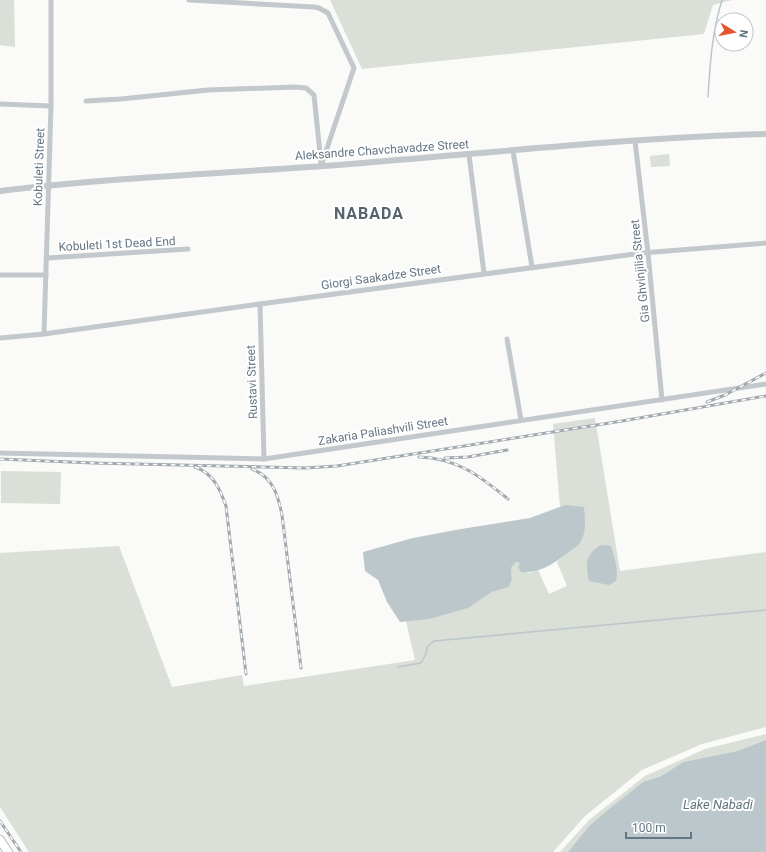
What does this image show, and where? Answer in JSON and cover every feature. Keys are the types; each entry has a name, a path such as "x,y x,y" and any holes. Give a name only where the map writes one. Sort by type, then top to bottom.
{"highway":[{"path":"0,840 8,852"}],"street":[{"name":"Kobuleti Street","path":"44,334 51,106 51,0"},
{"path":"189,0 314,7 328,13 354,68 321,166"},
{"path":"86,101 208,90 295,87 306,88 314,95 321,166"},
{"path":"0,104 51,106"},
{"name":"Aleksandre Chavchavadze Street","path":"0,191 49,185 469,155 635,141 766,134"},
{"name":"Gia Ghvinjilia Street","path":"635,141 648,253 662,400"},
{"path":"512,151 532,267"},
{"path":"469,155 484,273"},
{"name":"Giorgi Saakadze Street","path":"0,338 44,334 532,267 648,253 766,243"},
{"name":"Kobuleti 1st Dead End","path":"47,258 188,249"},
{"path":"0,275 46,275"},
{"name":"Rustavi Street","path":"260,304 264,459"},
{"path":"507,339 521,420"},
{"name":"Zakaria Paliashvili Street","path":"0,453 264,459 766,384"}],"shaded area":[{"path":"0,0 14,0 15,47 0,45"},
{"path":"330,0 732,0 713,5 704,34 362,69"},
{"path":"669,154 670,166 651,167 650,156"},
{"path":"595,418 620,571 766,552 766,727 702,744 642,770 585,816 553,852 29,852 0,807 0,553 119,546 172,687 242,675 244,686 415,660 406,621 430,619 467,608 492,592 509,587 512,579 511,568 516,562 520,563 529,573 538,570 549,594 567,586 557,562 579,543 565,505 560,507 553,424"},
{"path":"1,471 61,472 60,504 1,503"},
{"path":"766,734 766,740 737,751 683,762 661,776 643,782 589,826 568,852 560,852 589,820 645,776 705,749"}],"water":[{"path":"565,505 584,507 584,531 582,540 579,544 552,564 534,571 521,572 518,567 520,563 516,562 511,568 512,579 509,587 492,592 468,608 430,619 400,622 387,602 378,580 365,571 363,552 413,538 530,518"},
{"path":"601,545 611,546 616,564 616,581 609,585 589,581 587,565 589,556"},
{"name":"Lake Nabadi","path":"766,740 766,852 568,852 589,826 643,782 661,776 683,762 737,751"}],"waterway":[{"path":"708,97 714,36 722,0"},
{"path":"398,667 421,663 426,654 427,647 434,641 766,610"}],"railway":[{"path":"707,402 725,395 766,373"},
{"path":"0,459 93,463 305,468 337,466 622,421 766,396"},
{"path":"445,458 468,457 507,450"},
{"path":"419,457 445,461 467,470 488,483 508,499"},
{"path":"195,467 207,473 215,482 226,506 246,674"},
{"path":"252,469 259,472 270,482 276,494 282,515 301,668"},
{"path":"0,821 21,852"}],"district":[{"name":"NABADA","path":"369,213"}]}
